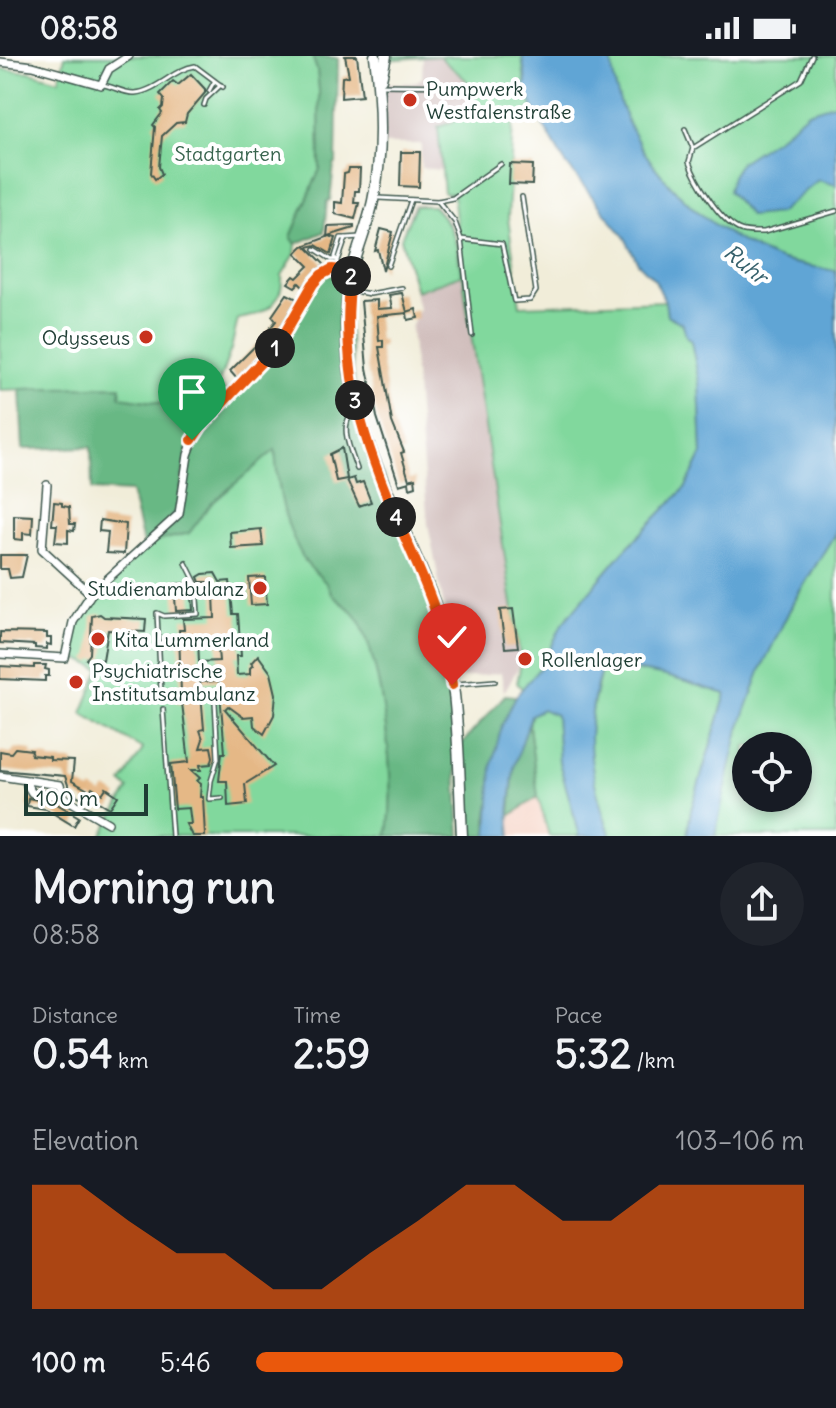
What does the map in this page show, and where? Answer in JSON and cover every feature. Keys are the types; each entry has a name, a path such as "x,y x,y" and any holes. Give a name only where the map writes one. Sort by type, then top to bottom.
{"main road":[{"path":"375,56 380,87"},
{"path":"386,56 380,87 374,198 364,237 342,265 349,291 346,339 357,409 386,492 434,602 443,636 452,685 462,836"}],"street":[{"path":"0,62 33,66 101,85 109,69 129,56"},
{"path":"0,654 65,658 73,622 91,594 179,514 188,455 196,433 279,343 313,284 321,275 342,265"},
{"path":"47,485 42,549 91,594"},
{"path":"0,776 60,785 63,797 108,823"}],"lane":[{"path":"693,148 801,80 812,56"},
{"path":"101,85 134,94 171,78 187,67 195,66 222,86 204,105"},
{"path":"209,91 214,82"},
{"path":"380,87 459,86"},
{"path":"685,129 693,148 689,162 693,173 715,205 737,228 752,233 764,232 836,211"},
{"path":"374,198 438,201 460,195 501,164"},
{"path":"461,239 502,244 514,301 530,300 536,291 522,197"},
{"path":"388,266 411,200"},
{"path":"438,201 455,222 461,239 472,335"},
{"path":"342,265 335,257 341,238 364,237"},
{"path":"315,249 342,265"},
{"path":"349,291 370,294 402,288"},
{"path":"357,409 347,417 345,424 357,469"},
{"path":"161,692 157,613 164,616 198,614 196,583 186,563"},
{"path":"452,685 495,681"},
{"path":"215,702 218,758 209,799 222,798"},
{"path":"163,709 172,836"}],"shaded area":[{"path":"440,56 452,70 467,80 473,104 469,113 462,118 438,127 442,170 421,168 421,144 381,144 383,83 413,83 422,78 423,58"},
{"path":"413,204 435,205 455,233 521,663 504,692 501,673 461,678 456,643 443,602 428,524 411,328 419,308 400,238"},
{"path":"538,797 549,836 511,836 510,816"}],"green space":[{"name":"Stadtgarten","path":"65,56 312,56 319,90 320,169 291,237 296,244 295,254 282,275 280,293 264,311 238,319 219,382 228,396 219,406 206,409 120,397 121,386 0,390 0,69 30,72 59,80"},
{"path":"312,56 338,58 336,164 330,200 327,201 324,232 296,244 291,237 320,169 319,90"},
{"path":"386,56 440,56 385,60"},
{"path":"440,56 522,56 526,94 533,107 513,121 508,218 520,306 665,301 667,315 683,324 691,341 699,382 702,454 686,487 623,552 562,624 544,663 522,689 517,683 521,663 466,301 453,194 444,193 438,127 467,114 472,95 468,82"},
{"path":"611,56 836,56 836,271 776,258 717,226 690,204 665,180 644,152 616,90"},
{"path":"415,206 433,206 447,223 456,245 461,275 416,291 401,238"},
{"path":"330,274 350,281 347,307 357,409 433,602 450,672 460,836 387,836 390,788 386,726 367,638 355,615 332,594 298,548 283,507 275,450 211,504 189,533 159,541 156,539 174,522 194,446 202,431 284,342 299,319 317,280"},
{"path":"121,386 120,397 209,411 188,443 178,505 173,515 144,547 131,492 92,490 91,447 23,449 20,389"},
{"path":"275,449 283,506 298,547 335,597 352,610 367,638 386,726 390,788 387,836 101,836 129,789 122,783 143,749 82,713 100,669 72,656 70,643 74,629 92,600 128,563 158,539 189,533 211,504"},
{"path":"836,532 836,836 715,836 732,755 732,812 812,812 812,732 739,732 761,668 796,599"},
{"path":"603,664 666,676 726,694 691,810 687,836 611,836 596,789 590,751 592,712"},
{"path":"505,695 516,696 502,725 487,820 488,836 465,836 458,748"},
{"path":"542,709 556,715 559,762 580,836 549,836 538,797 529,726 531,715"},
{"path":"531,715 529,726 538,797 510,816 514,767"}],"water":[{"name":"Ruhr","path":"522,56 611,56 616,90 644,152 665,180 690,204 717,226 776,258 836,271 836,532 795,599 761,669 738,732 732,732 732,760 715,836 687,836 691,810 726,694 666,676 603,664 592,709 590,751 597,793 611,836 580,836 559,762 556,715 542,709 531,715 514,767 509,811 511,836 488,836 492,764 502,725 516,696 544,663 562,624 623,552 686,487 702,454 699,382 691,341 683,324 667,315 665,301 655,280 638,263 625,238 564,161 533,107 524,86"},
{"path":"836,103 836,185 818,180 779,213 750,216 728,191 732,176 741,162 779,137 808,112"}],"building":[{"path":"345,56 357,56 362,96 341,98 342,77 349,76"},
{"path":"191,74 205,93 187,114 185,122 176,123 162,136 159,167 162,174 155,179 151,173 153,125 162,113 160,110 164,99 160,94 173,81 178,85"},
{"path":"401,152 420,152 419,187 400,186"},
{"path":"510,164 533,165 532,185 509,184"},
{"path":"349,169 360,169 359,191 355,191 354,203 359,203 355,219 335,214 335,202 342,203 344,174"},
{"path":"354,225 354,228 328,236 336,238 331,254 316,245 307,247 325,265 303,287 299,283 295,287 288,283 309,266 296,253 303,246 327,237 328,226"},
{"path":"381,229 393,232 383,271 378,250 375,251"},
{"path":"402,293 407,312 416,309 418,318 408,320 407,313 377,316 379,341 383,340 383,347 379,347 392,422 404,452 401,453 409,480 415,478 416,486 410,488 409,482 399,485 377,417 367,368 361,301 377,300 377,309 392,308 389,295"},
{"path":"287,294 297,299 274,339 237,379 230,371 276,321 272,316"},
{"path":"342,448 347,479 336,481 330,454"},
{"path":"354,478 356,484 363,482 371,502 359,506 347,480"},
{"path":"54,502 69,507 70,524 75,524 74,531 68,530 68,543 55,542 57,525 52,525"},
{"path":"14,515 33,516 32,534 23,533 23,540 14,539"},
{"path":"100,520 126,524 124,554 106,553 108,532 99,531"},
{"path":"261,529 263,546 231,548 230,532"},
{"path":"0,555 27,555 22,577 10,578 8,569 0,569"},
{"path":"215,573 220,582 230,581 233,614 238,614 241,656 236,656 237,675 250,674 251,663 258,655 271,673 276,694 274,715 264,734 254,726 253,716 243,717 228,706 225,709 274,766 245,784 247,804 228,806 227,781 219,781 222,753 225,753 219,681 200,682 204,729 200,730 203,739 200,748 211,747 213,757 211,764 200,765 201,770 191,770 200,778 197,781 201,784 200,797 203,797 205,836 192,836 186,824 191,824 189,808 175,809 171,764 189,762 182,703 176,702 176,695 181,694 179,630 184,630 183,619 215,618 210,582 200,582 198,577","holes":["198,639 217,639 219,661 199,662"]},
{"path":"265,577 267,604 251,605 249,578"},
{"path":"191,583 193,610 176,611 174,584"},
{"path":"513,609 518,647 505,648 500,610"},
{"path":"100,614 104,617 146,619 145,632 108,630 103,660 90,662 86,659 90,654 92,616"},
{"path":"0,632 47,633 51,645 47,644 47,649 35,648 35,645 0,643"},
{"path":"34,665 46,665 49,676 45,676 45,681 0,679 0,666 34,668"},
{"path":"15,748 32,750 31,755 50,757 50,760 74,761 72,781 90,791 92,788 102,794 106,788 118,796 110,808 91,797 88,802 70,791 65,776 0,770 0,751 11,753"},
{"path":"28,798 57,804 79,817 74,826 46,809 27,806"}],"place":[{"name":"Pumpwerk Westfalenstraße","path":"410,100"},
{"name":"Odysseus","path":"146,337"},
{"name":"Studienambulanz","path":"260,588"},
{"name":"Kita Lummerland","path":"98,639"},
{"name":"Rollenlager","path":"525,659"},
{"name":"Psychiatrische Institutsambulanz","path":"76,682"}],"route":[{"path":"192,440 201,426 279,343 321,275 332,269 352,271 346,339 357,409 386,492 434,602 452,685"}]}
